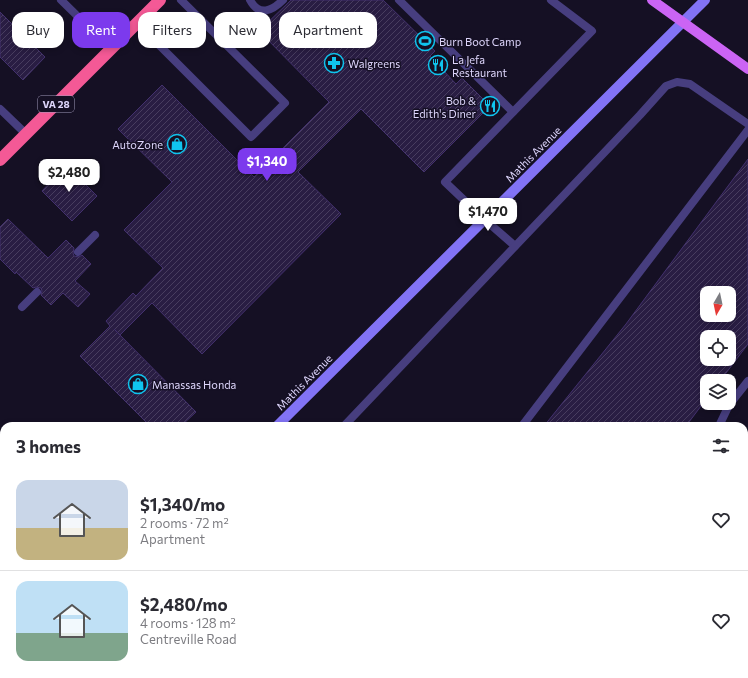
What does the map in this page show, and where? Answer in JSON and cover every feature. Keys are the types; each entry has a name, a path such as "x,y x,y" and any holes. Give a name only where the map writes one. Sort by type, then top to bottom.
{"highway":[{"name":"VA 28","path":"0,160 160,0"}],"main road":[{"path":"652,0 748,69"}],"street":[{"name":"Mathis Avenue","path":"281,422 705,0"}],"lane":[{"path":"62,0 111,49"},
{"path":"137,23 251,137 285,103 181,0"},
{"path":"250,0 252,4 262,11 268,11 276,7 283,0"},
{"path":"399,0 513,112"},
{"path":"515,246 445,182 592,31 550,0"},
{"path":"348,422 666,86 677,82 690,84 748,124"},
{"path":"0,109 26,134"},
{"path":"525,422 748,130"},
{"path":"78,252 95,235"},
{"path":"22,307 37,292"},
{"path":"721,422 729,405 748,381"}],"building":[{"path":"291,0 383,0 435,51 430,56 456,84 462,78 490,106 424,172 361,109 298,172 341,214 202,354 152,303 120,335 114,329 196,412 185,422 146,422 80,356 110,326 106,321 133,293 136,296 163,268 124,230 172,182 118,129 162,85 254,177 329,102 271,43 271,19"},
{"path":"0,12 12,24 12,48 36,48 45,57 23,80 0,57"},
{"path":"748,159 748,344 736,360 736,330 700,330 700,366 731,366 725,374 700,374 700,407 689,422 547,422 626,324"},
{"path":"66,165 97,196 72,221 42,191"},
{"path":"8,219 48,258 66,240 74,248 74,256 79,257 82,255 91,264 75,281 90,294 78,307 63,293 51,305 41,295 41,288 33,288 16,272 15,274 0,259 0,227"}],"place":[{"name":"Burn Boot Camp","path":"425,41"},
{"name":"Walgreens","path":"334,63"},
{"name":"La Jefa Restaurant","path":"438,65"},
{"name":"Bob & Edith's Diner","path":"490,106"},
{"name":"AutoZone","path":"177,144"},
{"name":"Manassas Honda","path":"138,384"}]}
